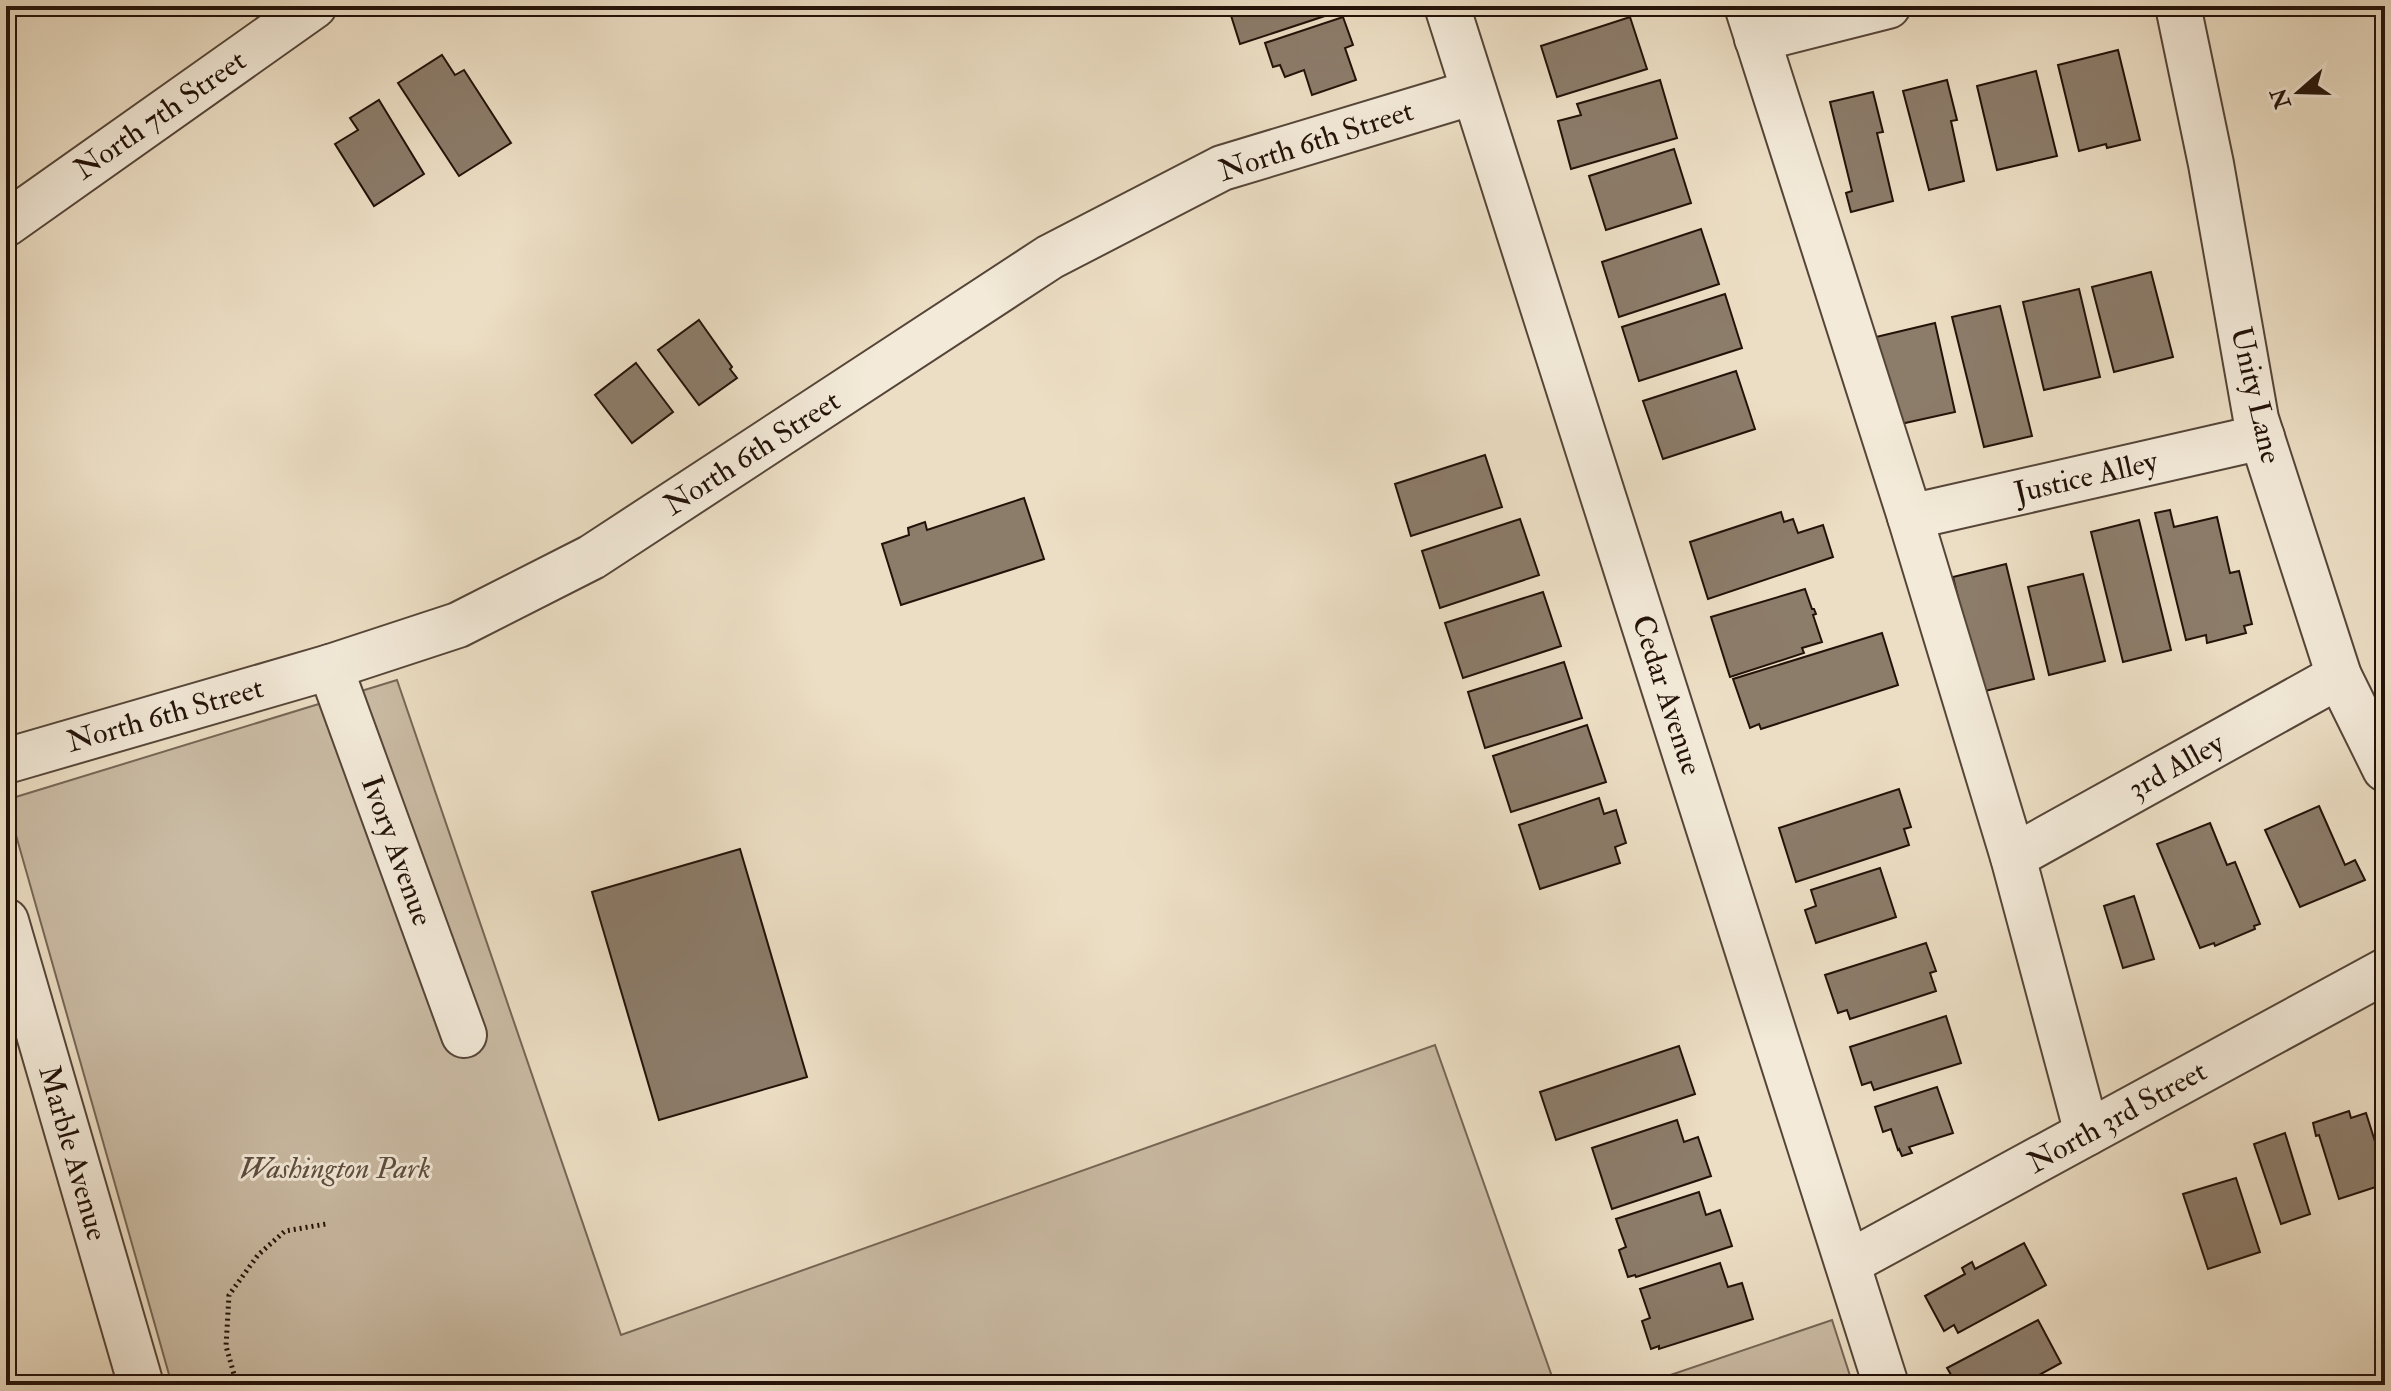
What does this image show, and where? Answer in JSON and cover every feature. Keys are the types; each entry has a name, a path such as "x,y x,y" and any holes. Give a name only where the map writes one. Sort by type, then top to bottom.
{"street":[{"name":"North 7th Street","path":"6,224 314,6"},
{"name":"Cedar Avenue","path":"1447,6 1886,1385"},
{"path":"1888,6 1752,23 1910,517 2013,857 2087,1133"},
{"name":"Unity Lane","path":"2185,7 2256,419 2339,676 2385,769"},
{"name":"North 6th Street","path":"6,761 330,667 458,625 592,557 1050,257 1222,168 1474,92"},
{"name":"Justice Alley","path":"1910,517 2262,437"},
{"name":"Ivory Avenue","path":"330,667 464,1035"},
{"name":"3rd Alley","path":"2013,857 2339,676"},
{"name":"Marble Avenue","path":"6,921 141,1385"},
{"name":"North 3rd Street","path":"1848,1263 2385,971"}],"path":[{"path":"237,1385 226,1346 229,1295 258,1255 285,1231 326,1224"}],"green space":[{"name":"Washington Park","path":"397,680 621,1335 1435,1045 1555,1385 172,1385 6,800"},
{"path":"1832,1320 1853,1385 1641,1385"}],"building":[{"path":"1228,6 1339,6 1340,11 1240,44"},
{"path":"1343,17 1353,45 1345,48 1356,80 1312,95 1304,70 1285,77 1280,65 1273,67 1265,43"},
{"path":"1630,17 1647,69 1557,97 1541,46"},
{"path":"2118,50 2140,140 2079,151 2058,65"},
{"path":"442,55 455,75 464,70 511,143 459,176 398,83"},
{"path":"2036,71 2057,156 1997,170 1977,86"},
{"path":"1660,80 1677,138 1571,169 1558,121 1581,115 1577,104"},
{"path":"1947,80 1957,120 1951,121 1964,181 1929,190 1903,91"},
{"path":"1873,92 1883,132 1877,133 1893,201 1851,212 1846,193 1852,191 1830,102"},
{"path":"379,100 424,174 374,206 335,144 358,130 350,118"},
{"path":"1674,149 1691,203 1606,230 1589,176"},
{"path":"1701,229 1719,284 1619,317 1602,262"},
{"path":"2151,272 2173,357 2114,372 2092,287"},
{"path":"2079,289 2100,377 2044,390 2023,302"},
{"path":"1725,294 1742,348 1639,381 1622,327"},
{"path":"2000,306 2032,436 1984,447 1952,317"},
{"path":"699,320 737,378 699,405 658,350"},
{"path":"1935,323 1955,412 1896,425 1876,337"},
{"path":"636,363 673,412 632,443 595,395"},
{"path":"1736,371 1755,429 1663,459 1643,401"},
{"path":"1485,455 1502,507 1411,536 1395,484"},
{"path":"1024,498 1044,559 901,605 882,544 909,535 908,528 925,522 927,530"},
{"path":"2170,510 2174,527 2217,517 2230,573 2239,571 2252,624 2244,626 2246,633 2207,643 2206,635 2186,640 2155,513"},
{"path":"1781,512 1784,522 1793,519 1798,533 1823,525 1833,557 1708,599 1690,542"},
{"path":"1520,519 1539,575 1440,608 1422,551"},
{"path":"2139,520 2171,650 2123,662 2091,532"},
{"path":"2006,564 2034,679 1981,692 1953,577"},
{"path":"2083,574 2105,661 2049,675 2028,587"},
{"path":"1805,589 1816,614 1813,615 1822,642 1802,648 1804,653 1730,677 1711,617"},
{"path":"1543,592 1561,646 1463,678 1445,623"},
{"path":"1882,633 1898,685 1761,729 1759,724 1750,728 1733,679"},
{"path":"1564,662 1582,718 1485,748 1468,692"},
{"path":"1587,725 1606,782 1511,812 1493,756"},
{"path":"1899,789 1911,827 1904,829 1909,845 1796,882 1779,828"},
{"path":"1599,798 1604,814 1616,810 1626,843 1615,847 1620,863 1540,889 1519,825"},
{"path":"2319,806 2345,865 2355,860 2365,880 2300,907 2265,830"},
{"path":"2210,823 2227,865 2235,862 2260,924 2215,946 2214,943 2200,948 2157,844"},
{"path":"740,849 807,1077 659,1120 592,892"},
{"path":"1880,868 1896,917 1816,943 1805,910 1816,906 1811,890"},
{"path":"2134,896 2154,959 2123,968 2104,906"},
{"path":"1926,943 1936,971 1930,973 1936,991 1850,1019 1847,1010 1838,1013 1825,975"},
{"path":"1946,1016 1961,1063 1874,1090 1871,1082 1862,1085 1850,1047"},
{"path":"1679,1046 1695,1094 1556,1140 1540,1092"},
{"path":"1937,1087 1953,1133 1909,1147 1912,1153 1902,1156 1891,1129 1883,1132 1875,1107"},
{"path":"2349,1111 2351,1118 2366,1113 2385,1173 2385,1184 2339,1199 2313,1123"},
{"path":"1677,1120 1684,1142 1698,1137 1711,1176 1612,1209 1592,1148"},
{"path":"2285,1133 2310,1214 2281,1224 2254,1144"},
{"path":"2236,1178 2260,1252 2208,1269 2183,1194"},
{"path":"1699,1192 1706,1215 1720,1210 1732,1246 1628,1277 1619,1250 1626,1247 1616,1219"},
{"path":"2024,1243 2046,1285 1958,1333 1954,1325 1944,1331 1925,1296 1965,1274 1962,1268 1972,1262 1975,1269"},
{"path":"1720,1263 1728,1287 1742,1283 1753,1319 1651,1349 1642,1321 1650,1318 1640,1289"},
{"path":"2038,1320 2061,1363 2021,1385 1957,1385 1947,1368"}]}
